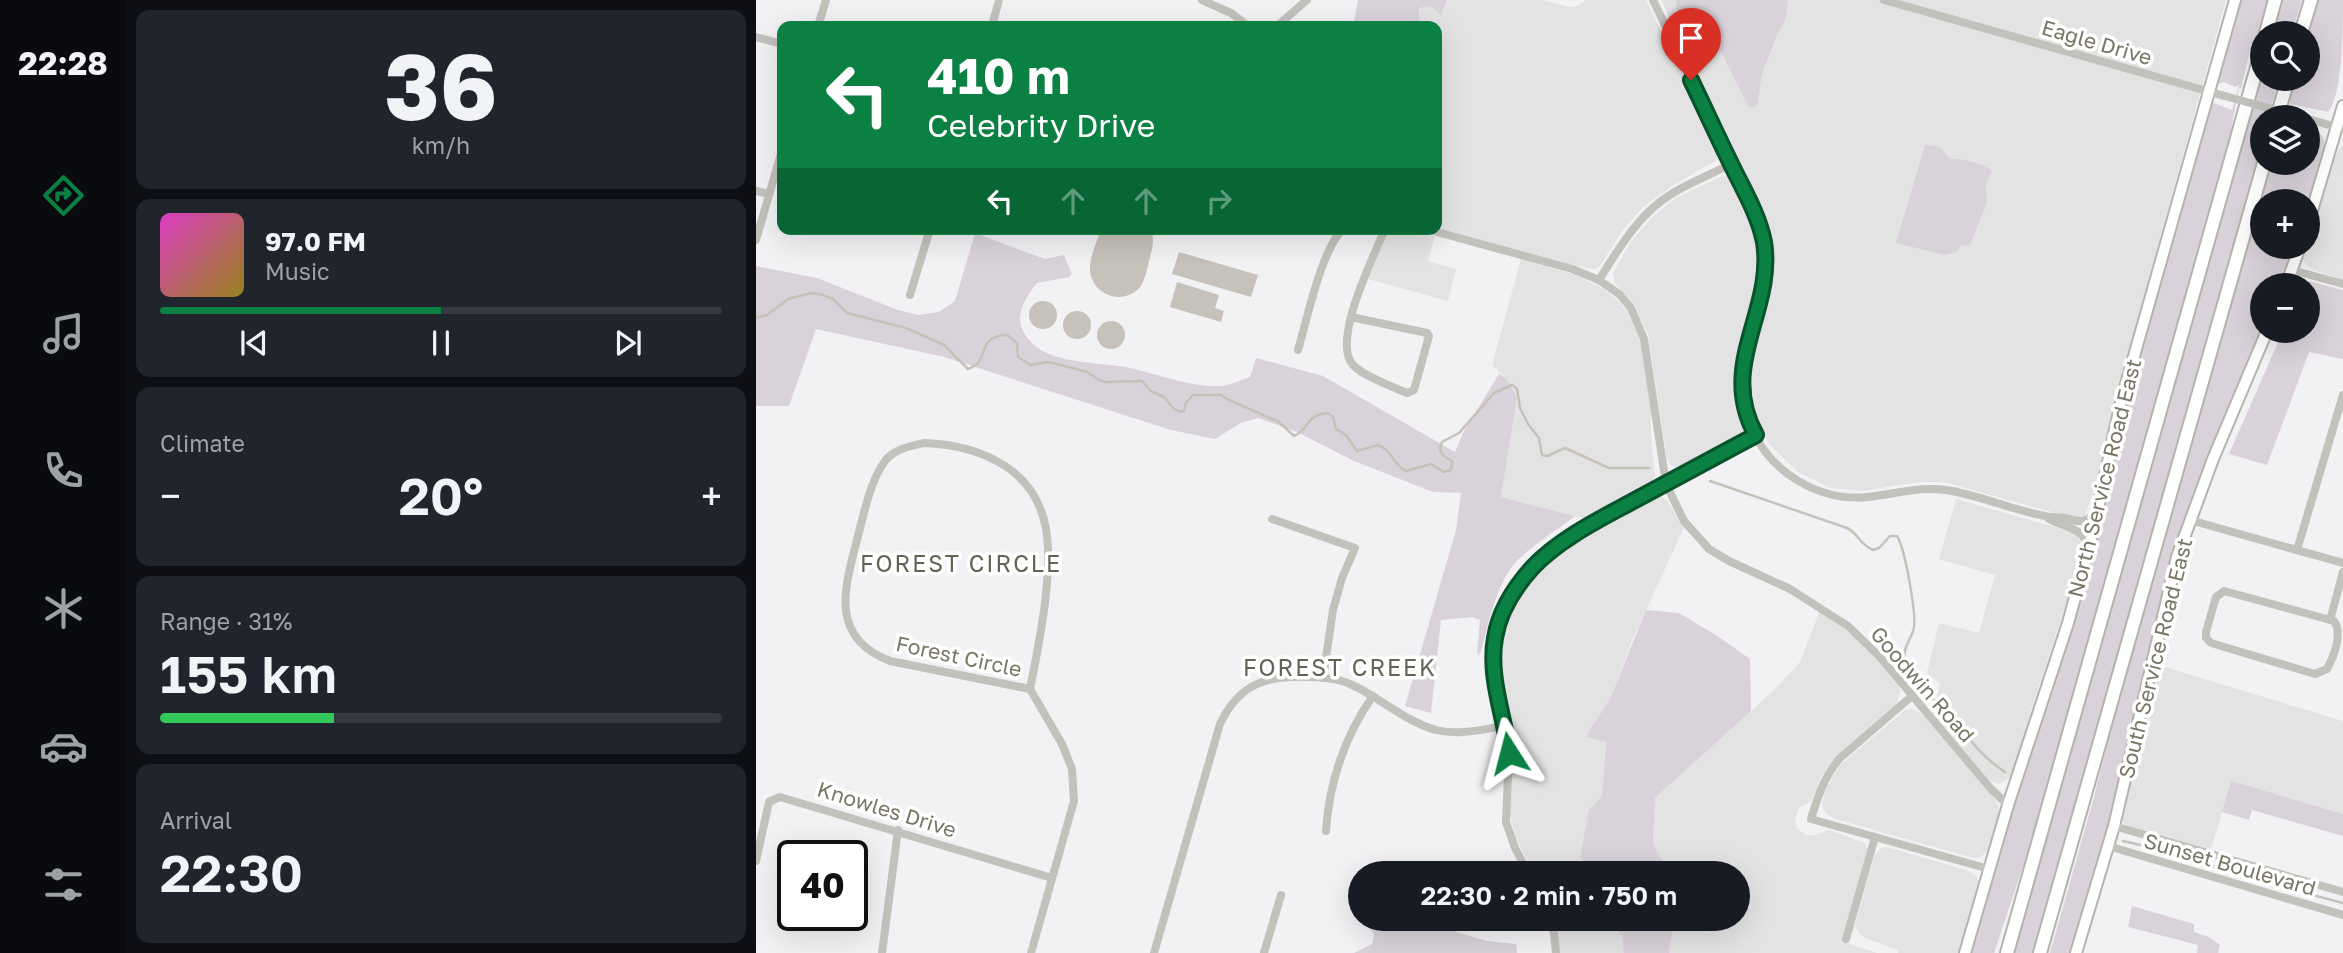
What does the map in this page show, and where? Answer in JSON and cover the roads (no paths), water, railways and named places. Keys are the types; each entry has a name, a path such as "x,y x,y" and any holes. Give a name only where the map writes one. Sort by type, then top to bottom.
{"highway":[{"path":"2270,21 2276,0"},
{"path":"2305,21 2311,0"},
{"path":"2005,953 2250,91"},
{"path":"2040,953 2261,175"}],"main road":[{"name":"North Service Road East","path":"1965,953 2008,805 2068,623 2131,367 2215,94 2235,0"},
{"path":"2320,189 2340,128 2343,106"},
{"path":"2292,271 2296,259"},
{"name":"South Service Road East","path":"2076,953 2114,826 2164,608 2190,520 2262,343"}],"street":[{"path":"820,21 826,0"},
{"path":"993,21 999,0"},
{"path":"1202,0 1231,13 1241,21"},
{"path":"1283,21 1307,0"},
{"path":"1653,0 1754,211 1764,241 1762,292 1744,356 1742,380 1744,402 1756,435 1776,464 1798,481 1822,492 1859,498 1912,489 1940,489 2047,517 2084,521 2090,517 2100,500"},
{"name":"Eagle Drive","path":"1884,0 2256,105"},
{"path":"756,37 777,43"},
{"path":"2320,122 2340,128"},
{"path":"1599,280 1637,223 1655,206 1672,194 1731,164"},
{"path":"757,240 777,167"},
{"path":"756,191 769,194"},
{"name":"Goodwin Road","path":"1442,233 1572,269 1599,280 1625,301 1641,331 1648,356 1666,484 1684,521 1709,549 1790,589 1848,626 1879,656 1991,789 2008,805"},
{"path":"910,295 928,235"},
{"path":"1298,351 1324,261 1337,235"},
{"path":"1351,317 1427,333 1430,336 1414,390 1407,393 1397,389 1353,365 1347,347 1351,317 1383,235"},
{"path":"2292,271 2343,284"},
{"path":"2297,550 2343,395"},
{"path":"1522,861 1506,822 1509,753 1494,678 1493,656 1499,624 1516,587 1534,566 1580,531 1756,435"},
{"name":"Forest Circle","path":"1030,689 890,661 873,654 860,643 848,626 844,608 845,588 866,505 886,460 902,448 923,443 950,444 976,451 1006,464 1036,499 1045,521 1046,588 1030,689 1062,744 1072,769 1074,801 1031,953"},
{"path":"2047,517 2083,535 2086,541 2086,557"},
{"path":"1272,519 1355,548 1342,578 1333,610 1323,678"},
{"path":"2190,520 2343,563"},
{"path":"2330,620 2343,572"},
{"path":"2227,590 2330,620 2337,625 2338,635 2329,666 2318,674 2216,645 2206,636 2215,599 2219,593 2227,590"},
{"path":"1154,953 1211,748 1220,724 1231,704 1241,693 1259,682 1283,677 1323,678 1350,684 1410,719 1438,730 1457,733 1505,726"},
{"path":"1913,695 1839,759 1822,784 1811,819 1989,869"},
{"path":"1326,831 1330,800 1344,748 1354,722 1373,696"},
{"name":"Knowles Drive","path":"756,861 769,802 780,797 1052,878"},
{"name":"Sunset Boulevard","path":"2114,826 2343,892"},
{"path":"882,953 898,830"},
{"path":"1846,939 1875,837"},
{"name":"Sunset Boulevard","path":"2108,846 2343,915"},
{"path":"1264,953 1281,895"},
{"path":"1553,931 1556,953"}],"waterway":[{"path":"756,318 767,315 788,299 811,293 820,294 833,299 847,313 906,328 944,345 968,369 979,361 990,340 1007,335 1017,343 1018,357 1030,365 1048,362 1057,364 1087,372 1105,382 1142,381 1180,412 1184,411 1186,403 1193,395 1221,395 1279,422 1294,436 1315,416 1328,413 1333,417 1336,429 1346,435 1357,451 1378,445 1383,447 1406,471 1431,464 1444,472 1451,470 1452,461 1441,452 1442,442 1459,433 1494,393 1512,385 1517,389 1520,408 1528,424 1539,438 1542,455 1547,456 1565,448 1609,468 1649,468"},
{"path":"1710,481 1847,528 1873,550 1879,548 1890,536 1897,536 1906,566 1913,608 1914,627 1904,654 1910,668 1915,678 1964,729 1977,747 2005,772"},
{"path":"2123,841 2167,851 2252,879 2343,903"}],"district":[{"name":"FOREST CIRCLE","path":"961,563"},
{"name":"FOREST CREEK","path":"1340,667"}]}
